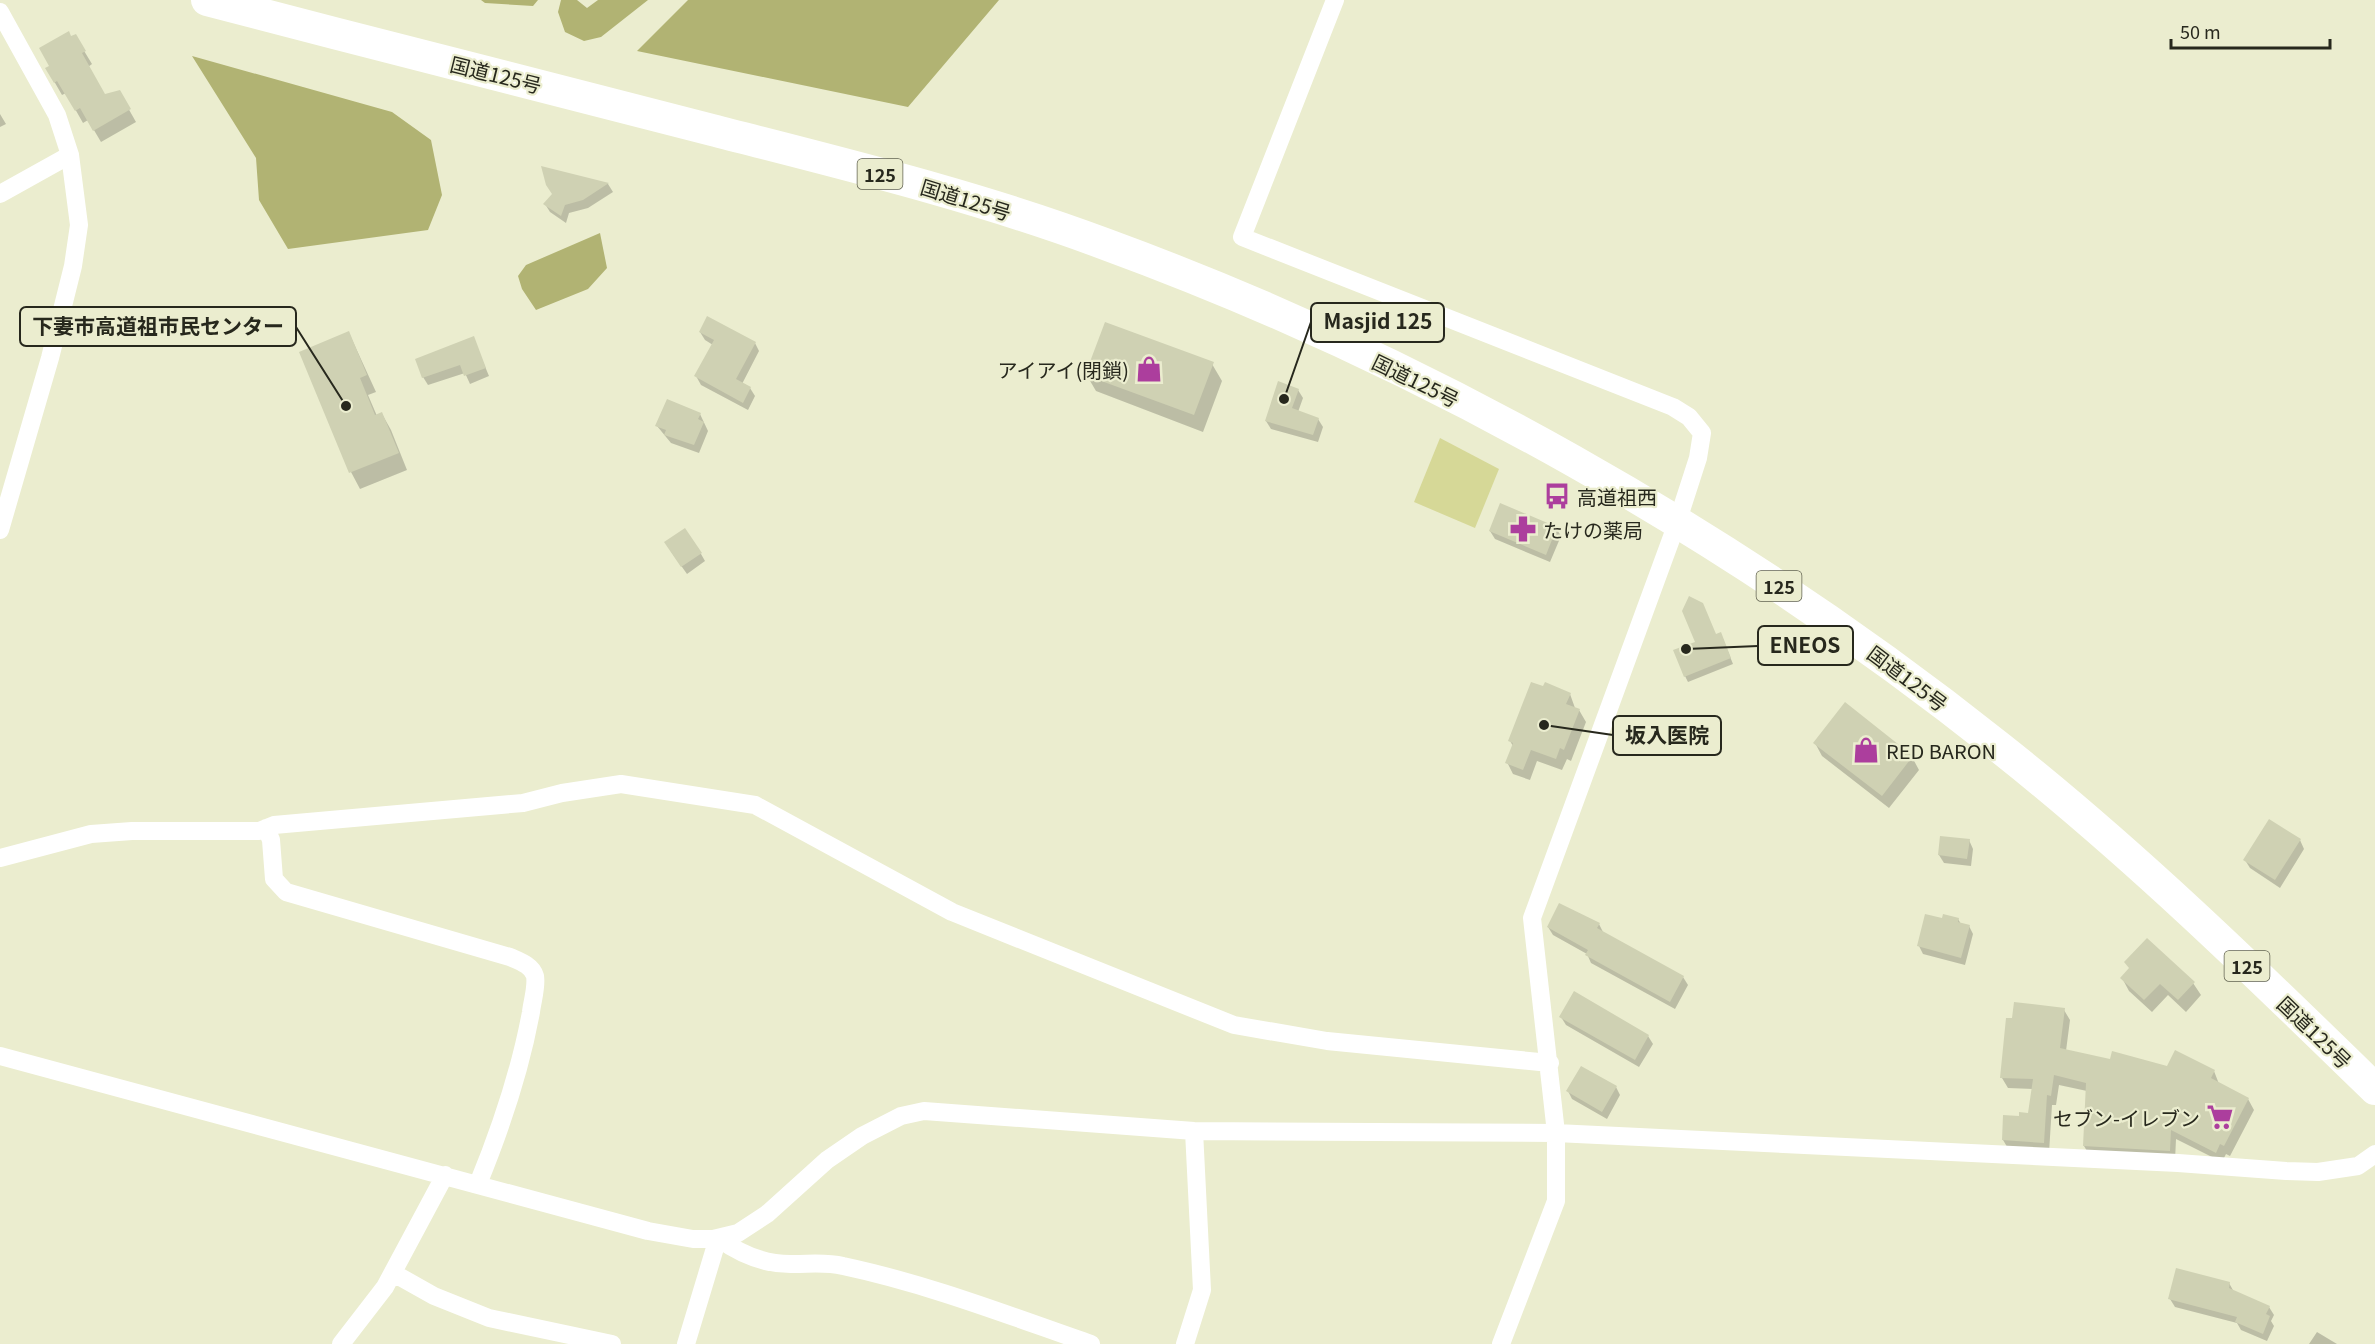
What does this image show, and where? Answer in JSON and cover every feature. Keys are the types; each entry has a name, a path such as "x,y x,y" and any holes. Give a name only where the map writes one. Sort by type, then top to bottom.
{"highway":[{"name":"国道125号","path":"207,0 973,199 1106,244 1254,303 1403,373 1523,435 1677,523 1796,597 2002,749 2174,898 2375,1089"}],"street":[{"path":"1335,0 1242,237 1674,406 1689,417 1702,433 1698,458 1677,523 1532,918 1550,1063 1556,1134 1556,1186 1552,1215 1501,1344"},
{"path":"0,12 57,115 70,155 79,225 73,266 50,358 0,530"},
{"path":"0,194 70,155"},
{"path":"0,858 92,834 132,831 259,831 274,825 524,803 561,793 621,784 755,805 952,912 1233,1025 1327,1041 1550,1063"},
{"path":"266,828 271,840 274,879 286,892 510,957 525,963 532,970 535,976 534,991 526,1039 501,1128 478,1184"},
{"path":"0,1056 445,1174 648,1231 693,1239 718,1238 752,1225 827,1160 881,1125 914,1112 935,1111 1194,1131 1556,1134 2178,1163 2286,1172 2318,1172 2358,1166 2375,1154"},
{"path":"1185,1344 1202,1290 1194,1131"},
{"path":"341,1344 393,1273 445,1174"},
{"path":"686,1344 718,1238"},
{"path":"718,1238 742,1254 770,1262 826,1263 844,1266 929,1289 1091,1344"},
{"path":"393,1273 434,1296 489,1318 612,1344"}],"green space":[{"path":"481,0 538,0 533,6 485,3"},
{"path":"561,0 577,0 587,8 598,0 648,0 601,37 584,41 565,32 558,12"},
{"path":"688,0 999,0 908,107 637,51"},
{"path":"192,56 392,112 431,140 442,195 428,230 288,249 259,200 256,158"},
{"path":"600,233 607,268 588,289 536,310 522,289 518,276 526,265"},
{"path":"1440,438 1499,469 1475,528 1414,502"}],"building":[{"path":"69,31 71,36 76,34 86,51 82,53 105,94 120,90 131,109 93,131 80,108 75,111 57,81 54,83 45,68 49,66 39,48"},
{"path":"541,166 609,183 583,200 565,205 561,216 543,204 552,194 546,185"},
{"path":"707,316 756,342 736,379 751,387 743,403 694,376 714,340 699,332"},
{"name":"アイアイ(閉鎖)","path":"1105,322 1214,362 1194,415 1085,375"},
{"path":"349,331 367,375 360,378 375,415 382,412 399,453 349,473 299,352"},
{"path":"474,336 486,368 464,376 460,365 422,378 415,359"},
{"path":"1278,381 1299,389 1292,408 1319,418 1313,435 1265,421"},
{"path":"667,399 701,413 698,419 704,422 694,445 664,435 666,430 655,426"},
{"name":"たけの薬局","path":"1500,503 1557,527 1546,555 1489,531"},
{"path":"685,528 702,553 681,567 664,542"},
{"path":"1689,596 1703,603 1716,634 1721,632 1731,658 1684,677 1673,650 1695,642 1682,611"},
{"path":"1531,682 1543,686 1545,682 1571,693 1566,704 1580,709 1564,750 1560,748 1556,759 1531,750 1523,770 1505,763 1513,743 1508,741"},
{"path":"1845,702 1913,756 1882,796 1813,743"},
{"path":"2269,819 2301,839 2275,880 2243,860"},
{"path":"1940,836 1970,839 1967,859 1938,855"},
{"path":"1559,903 1600,923 1597,928 1684,976 1670,1002 1585,955 1588,950 1547,927"},
{"path":"1925,914 1942,918 1943,914 1959,918 1958,922 1970,925 1961,958 1917,946"},
{"path":"2147,938 2195,982 2178,1000 2160,984 2144,1000 2120,978 2129,968 2124,962"},
{"path":"1574,991 1649,1035 1635,1060 1559,1017"},
{"path":"2014,1002 2065,1008 2060,1048 2110,1059 2112,1051 2167,1066 2175,1050 2215,1070 2211,1078 2249,1098 2224,1146 2220,1144 2216,1153 2171,1130 2170,1151 2083,1146 2086,1083 2054,1075 2051,1096 2047,1095 2044,1143 2002,1140 2003,1115 2019,1116 2019,1112 2028,1113 2033,1079 2000,1078 2006,1018 2012,1018"},
{"path":"1581,1066 1617,1086 1602,1112 1566,1091"},
{"path":"2176,1268 2230,1282 2229,1288 2270,1306 2266,1314 2270,1316 2263,1334 2235,1322 2237,1317 2168,1299"}],"place":[{"name":"アイアイ(閉鎖)","path":"1149,369"},
{"name":"Masjid 125","path":"1284,399"},
{"name":"下妻市高道祖市民センター","path":"346,406"},
{"name":"高道祖西","path":"1557,496"},
{"name":"たけの薬局","path":"1523,529"},
{"name":"ENEOS","path":"1686,649"},
{"name":"坂入医院","path":"1544,725"},
{"name":"RED BARON","path":"1866,750"},
{"name":"セブン-イレブン","path":"2220,1117"}]}
